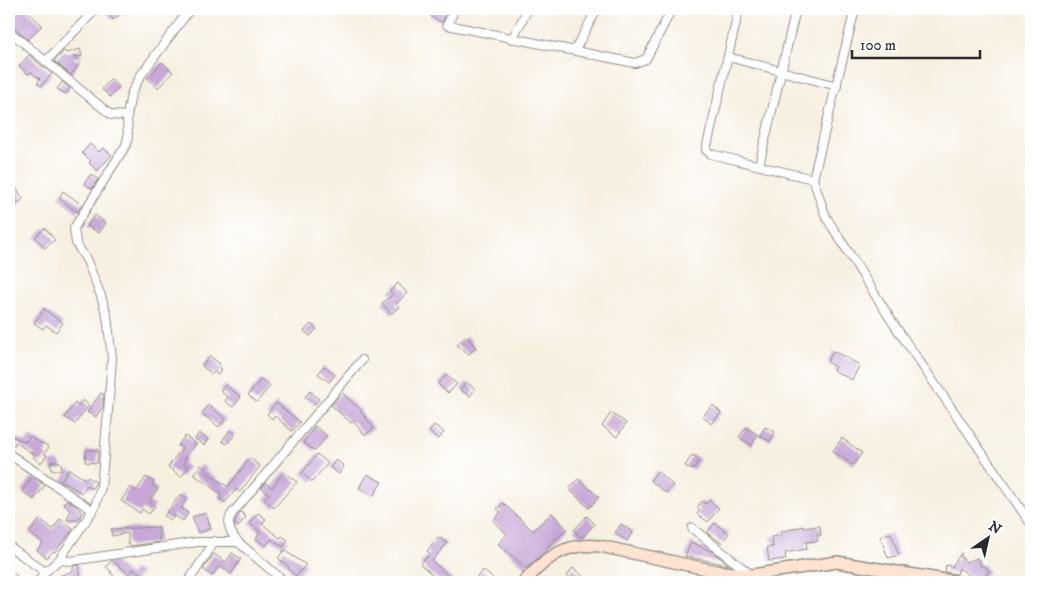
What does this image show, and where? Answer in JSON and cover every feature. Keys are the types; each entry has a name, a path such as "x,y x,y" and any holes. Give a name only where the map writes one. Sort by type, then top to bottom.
{"main road":[{"path":"524,582 550,557 566,549 583,545 600,546 756,579 837,562 957,582"}],"street":[{"path":"46,61 96,9"},
{"path":"38,582 45,572 59,560 92,510 101,486 112,358 107,316 87,261 76,243 74,228 126,145 128,137 127,116 131,94 141,76 190,9"},
{"path":"456,9 447,25 635,63 646,59 672,9"},
{"path":"512,39 528,9"},
{"path":"575,50 597,9"},
{"path":"739,9 706,150 711,154 813,179"},
{"path":"759,165 796,9"},
{"path":"855,9 813,179 826,217 892,323 1031,524"},
{"path":"9,30 111,115 127,116"},
{"path":"728,57 837,86"},
{"path":"285,582 238,542 228,522 231,515 362,360"},
{"path":"9,454 92,510"},
{"path":"692,528 756,579"},
{"path":"188,582 215,541"},
{"path":"59,560 71,562 197,542 238,542"},
{"path":"9,546 45,572"}],"building":[{"path":"9,9 25,9 42,25 28,40 13,27 9,26"},
{"path":"103,9 118,9 122,13 113,20"},
{"path":"435,9 448,11 442,22 431,17"},
{"path":"80,49 82,56 73,57 80,62 71,75 54,61 64,51 67,53"},
{"path":"29,55 52,74 41,86 37,83 40,79 31,72 28,74 19,66"},
{"path":"162,62 173,72 158,88 147,78"},
{"path":"111,79 119,87 110,97 102,89"},
{"path":"62,82 70,88 66,94 57,89"},
{"path":"90,144 99,152 103,148 112,155 97,171 89,163 91,161 82,153"},
{"path":"91,174 98,179 92,189 84,183"},
{"path":"9,176 23,199 16,205 9,196"},
{"path":"63,191 82,205 77,212 59,198"},
{"path":"95,215 106,223 99,233 87,226"},
{"path":"45,228 55,240 45,248 35,237"},
{"path":"398,283 407,293 396,304 399,307 391,314 382,303 393,294 390,291"},
{"path":"44,309 63,323 56,332 46,325 43,329 34,323"},
{"path":"311,324 317,329 310,336 304,331"},
{"path":"467,336 476,348 469,354 457,345"},
{"path":"833,351 860,365 852,380 833,370 835,367 827,362"},
{"path":"210,356 220,364 218,366 222,369 218,375 214,372 212,374 202,366"},
{"path":"324,366 335,375 329,382 318,374"},
{"path":"446,375 457,384 448,393 438,384"},
{"path":"261,379 270,386 257,402 248,395"},
{"path":"466,382 475,389 470,396 460,390"},
{"path":"225,385 241,397 233,407 225,401 228,397 220,391"},
{"path":"310,391 319,399 315,404 305,397"},
{"path":"101,393 104,395 103,407 96,417 87,412"},
{"path":"342,393 362,411 374,428 365,435 353,421 351,423 331,405"},
{"path":"83,400 89,405 75,424 65,417 75,403 78,406"},
{"path":"276,403 300,422 292,431 275,416 272,419 267,414"},
{"path":"208,405 226,419 219,427 202,413"},
{"path":"713,405 721,413 711,424 703,416"},
{"path":"611,413 626,423 617,437 602,426"},
{"path":"434,425 444,432 439,439 429,432"},
{"path":"315,426 327,436 315,451 303,442"},
{"path":"746,427 758,435 751,446 739,437"},
{"path":"765,427 775,432 770,441 760,436"},
{"path":"230,430 235,434 227,444 222,441"},
{"path":"199,433 208,439 204,445 195,439"},
{"path":"9,435 26,442 30,436 49,447 44,454 47,455 41,463 33,457 35,455 15,442 14,446 9,444"},
{"path":"185,436 196,444 185,458 183,463 188,467 181,477 168,467 182,448 178,445"},
{"path":"842,438 862,453 853,465 833,451"},
{"path":"86,450 98,450 97,463 85,462"},
{"path":"317,454 328,463 312,482 302,473"},
{"path":"692,455 700,459 693,470 685,466"},
{"path":"250,458 260,466 240,492 236,489 225,503 219,498 221,494 193,474 201,465 207,469 205,471 228,487"},
{"path":"336,460 344,466 339,474 330,467"},
{"path":"57,461 61,463 62,469 52,471 50,462"},
{"path":"69,469 86,480 88,477 96,482 92,489 87,485 82,493 61,481"},
{"path":"657,471 673,485 666,493 650,480"},
{"path":"284,472 297,482 274,508 264,499 269,494 261,488 266,483 272,488"},
{"path":"367,474 382,482 373,496 359,488"},
{"path":"32,477 45,485 34,500 22,491"},
{"path":"146,477 154,482 152,485 158,489 149,501 155,506 149,514 142,509 140,513 121,501 130,487 136,491"},
{"path":"578,479 599,497 589,508 569,489"},
{"path":"181,494 187,499 181,508 188,513 183,521 174,515 171,520 164,516"},
{"path":"67,500 82,513 78,520 67,520 70,511 63,503"},
{"path":"709,500 719,508 708,522 697,514 700,510 697,508 702,501 706,504"},
{"path":"503,503 533,531 552,513 567,529 549,545 545,552 526,568 498,544 507,534 493,521 501,512 497,509"},
{"path":"241,512 246,517 238,527 235,524 235,520"},
{"path":"206,513 211,529 198,533 192,517"},
{"path":"258,513 266,519 262,524 280,538 282,536 288,540 283,547 271,539 266,546 256,539 260,532 249,523"},
{"path":"587,516 595,524 582,538 574,530"},
{"path":"40,519 53,529 60,519 73,529 55,552 53,551 47,558 37,550 43,543 29,533"},
{"path":"714,523 729,533 722,543 707,533"},
{"path":"621,524 633,532 627,541 615,533"},
{"path":"803,526 803,528 820,526 821,535 817,535 818,541 806,542 807,549 785,553 786,559 769,561 767,547 773,547 771,537 782,535 781,532"},
{"path":"159,527 159,542 130,546 128,544 128,533 112,536 111,529"},
{"path":"891,533 899,555 888,558 880,536"},
{"path":"438,537 447,543 432,561 455,582 441,582 420,564 430,554 427,551"},
{"path":"691,542 713,552 729,565 685,556"},
{"path":"284,550 306,565 296,576 278,558"},
{"path":"232,553 241,559 231,574 219,566 212,576 203,569 214,554 226,562"},
{"path":"961,553 961,558 967,562 977,558 981,566 985,565 989,573 974,581 971,576 959,568 957,574 945,572 946,565 952,567"},
{"path":"112,560 130,575 133,569 141,573 136,579 140,582 122,582 110,573 112,572 106,567"},
{"path":"79,565 81,582 58,582 56,577 73,571 73,566"},
{"path":"573,568 584,577 580,582 575,582 567,576"},
{"path":"9,569 24,582 9,582"},
{"path":"483,570 497,582 473,582"}]}
